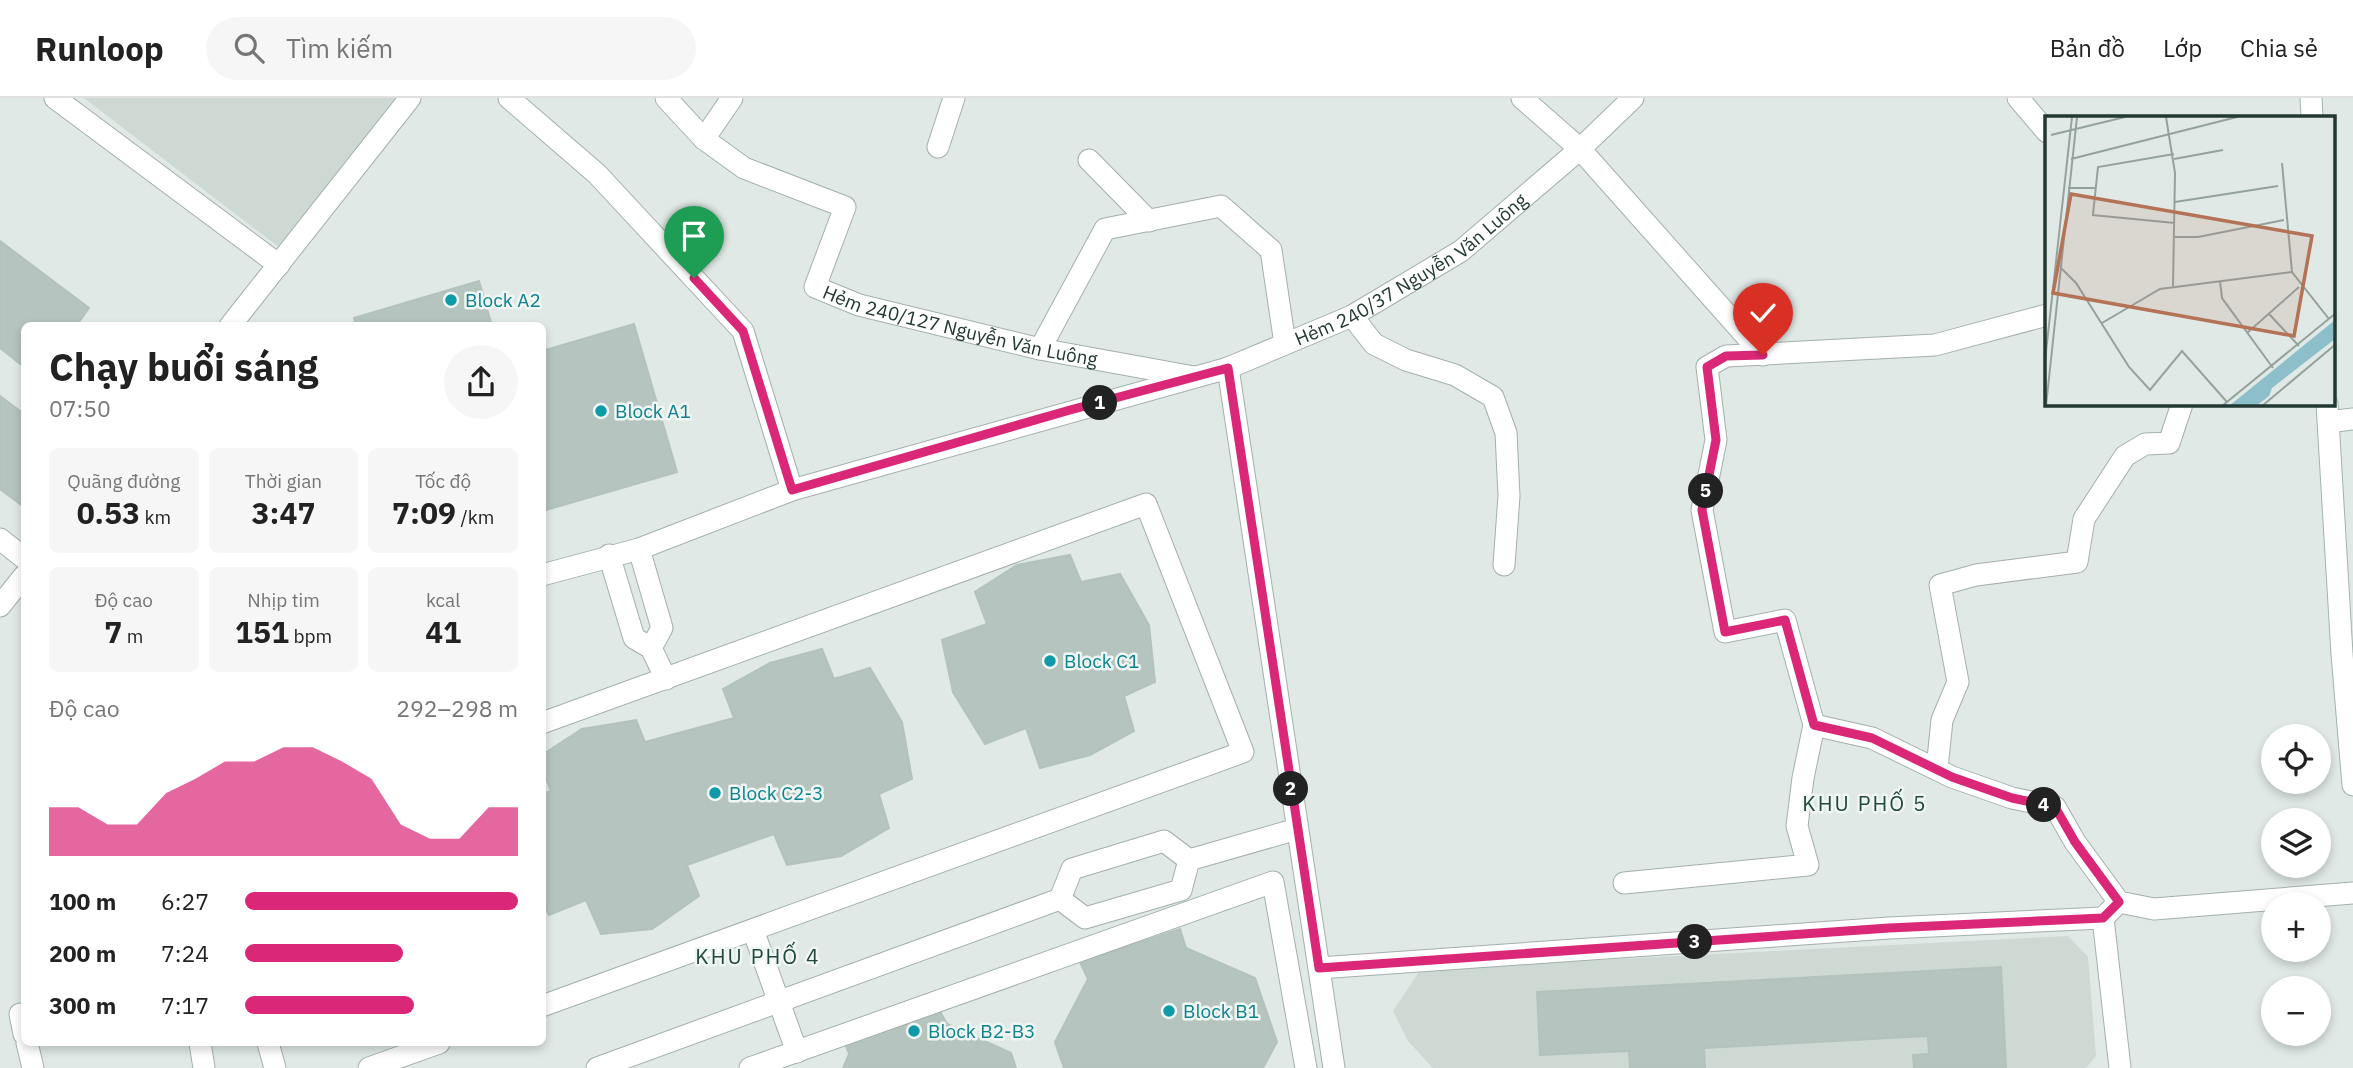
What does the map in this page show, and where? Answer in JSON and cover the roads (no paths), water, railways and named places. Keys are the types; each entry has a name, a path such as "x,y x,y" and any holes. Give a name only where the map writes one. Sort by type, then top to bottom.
{"street":[{"path":"55,98 279,265"},
{"path":"233,322 410,98"},
{"path":"509,98 597,174 743,331 792,490"},
{"name":"Hẻm 240/127 Nguyễn Văn Luông","path":"666,98 704,139 744,168 845,207 815,288 859,305 1040,349 1194,377"},
{"path":"704,139 732,98"},
{"path":"938,147 954,98"},
{"path":"1522,98 1580,149 1763,355"},
{"name":"Hẻm 240/37 Nguyễn Văn Luông","path":"1228,368 1352,316 1461,251 1580,149 1633,98"},
{"path":"2018,98 2045,130"},
{"path":"2311,98 2312,116"},
{"path":"1089,160 1149,221"},
{"path":"1040,349 1105,229 1221,206 1271,250 1285,344"},
{"path":"1352,316 1374,344 1406,360 1455,374 1493,397 1506,433 1509,496 1504,565"},
{"path":"1624,883 1808,865 1797,826 1802,778 1814,725 1785,620 1725,632 1702,510 1716,440 1707,367 1726,356 1935,345 2045,316"},
{"path":"1228,368 1334,1068"},
{"name":"Hẻm 240/127 Nguyễn Văn Luông","path":"546,574 639,549 792,490 1228,368"},
{"path":"1937,769 1942,720 1958,682 1940,585 1976,575 2077,562 2084,519 2125,456 2145,444 2169,443 2181,406"},
{"path":"2353,419 2328,413 2348,653 2353,785"},
{"path":"546,722 1146,504 1243,752 546,1005"},
{"path":"0,539 21,556"},
{"path":"639,549 662,628 651,648"},
{"path":"609,555 634,638 651,648 666,679"},
{"path":"0,607 21,580"},
{"path":"1814,725 1872,738 1952,777 2012,798 2055,807 2075,842 2119,902 2154,909 2353,893"},
{"path":"1189,860 1297,829"},
{"path":"597,1068 1060,899 1072,869 1164,841 1189,860"},
{"path":"1060,899 1086,918 1181,890 1189,860"},
{"path":"750,1068 1273,882 1306,1068"},
{"path":"1319,968 1875,929 2103,918 2119,902"},
{"path":"2103,918 2120,1068"},
{"path":"753,930 797,1052"},
{"path":"28,1046 33,1068"},
{"path":"201,1046 204,1068"},
{"path":"269,1046 275,1068"},
{"path":"369,1068 431,1046"}],"place":[{"name":"Block A2","path":"451,300"},
{"name":"Block A1","path":"601,411"},
{"name":"Block C1","path":"1050,661"},
{"name":"Block C2-3","path":"715,793"},
{"name":"Block B1","path":"1169,1011"},
{"name":"Block B2-B3","path":"914,1031"}],"district":[{"name":"KHU PHỐ 5","path":"1865,804"},
{"name":"KHU PHỐ 4","path":"758,957"}]}
